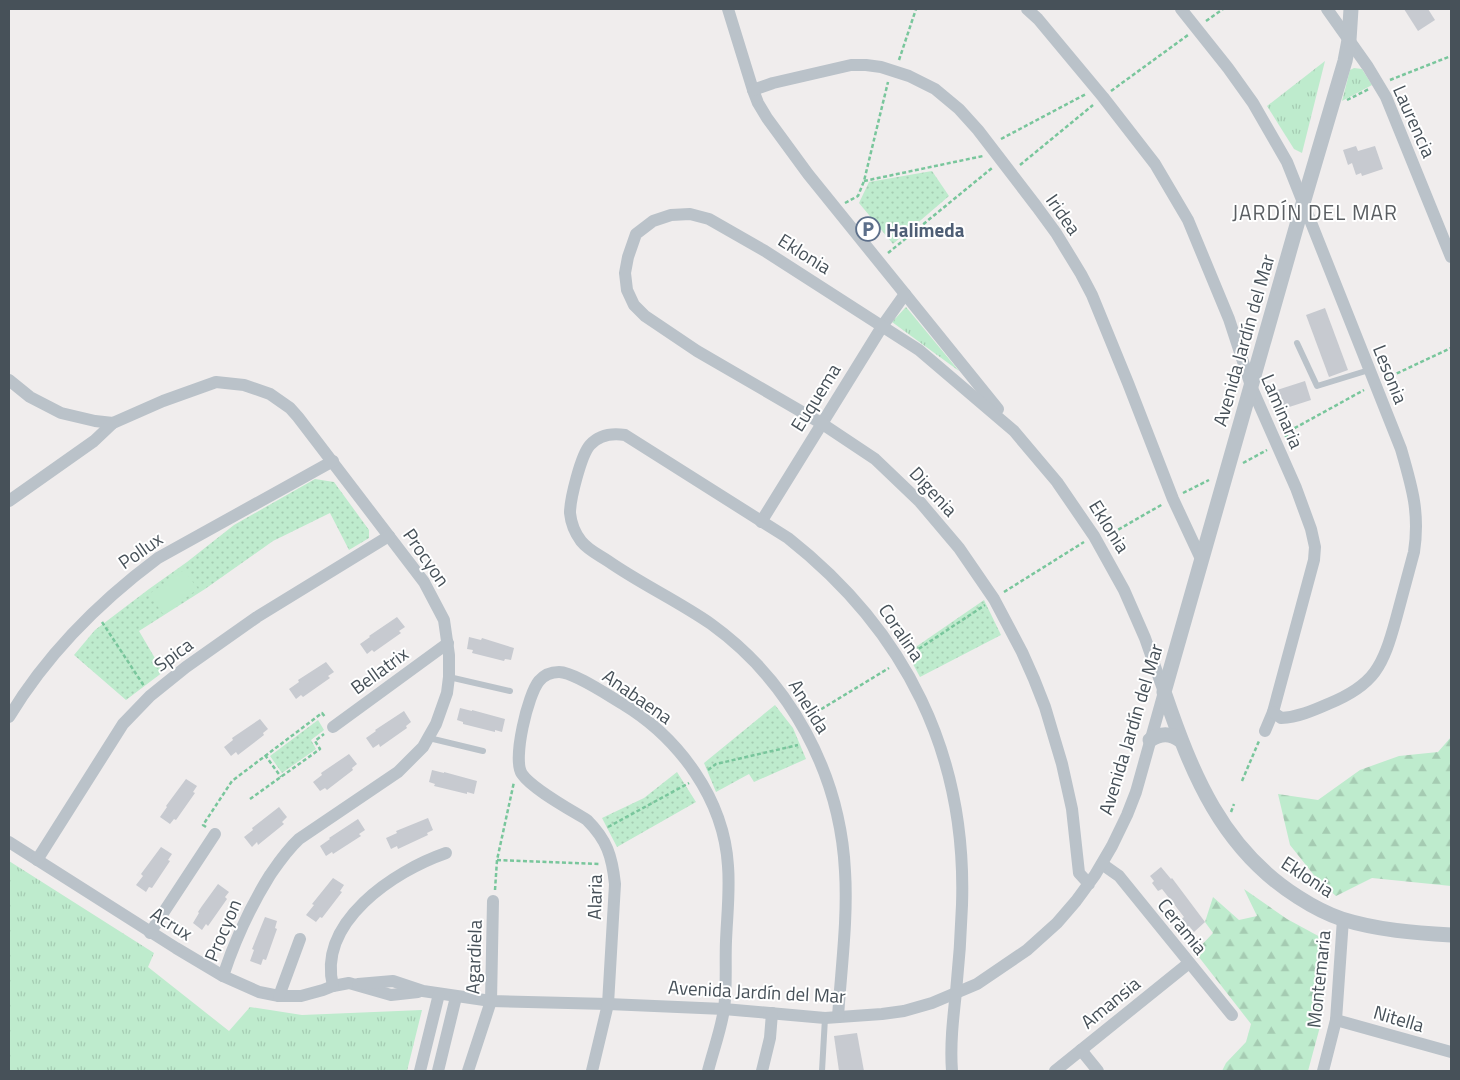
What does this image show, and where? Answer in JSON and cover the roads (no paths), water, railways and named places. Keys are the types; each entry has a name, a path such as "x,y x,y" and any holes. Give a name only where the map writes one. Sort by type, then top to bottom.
{"street":[{"path":"728,9 753,90 767,118 835,208 981,387 1014,431"},
{"name":"Laminaria","path":"1027,9 1038,19 1096,89 1155,164 1188,220 1229,318 1251,386 1296,488 1310,529 1315,547 1314,560 1273,712 1265,732"},
{"name":"Lesonia","path":"1181,9 1253,103 1287,162 1304,200 1401,449 1414,493 1417,536 1414,552 1387,652 1378,668 1371,677 1342,699 1298,717 1281,718 1273,712"},
{"name":"Laurencia","path":"1327,9 1386,97 1451,257"},
{"name":"Avenida Jardín del Mar","path":"423,991 491,1001 724,1009 824,1018 904,1011 932,1003 977,984 1028,950 1057,923 1089,884 1102,864 1133,800 1345,61 1349,40 1350,9"},
{"name":"Iridea","path":"753,90 851,64 881,67 922,82 947,98 972,123 1056,233 1092,295 1173,498 1201,559"},
{"name":"Eklonia","path":"636,234 653,221 671,215 690,214 709,219 765,251 919,350 1014,431 1057,482 1097,541 1124,590 1136,615 1180,740 1197,780 1209,802 1239,845 1255,863 1290,892 1310,904 1343,919 1396,930 1451,935"},
{"name":"Digenia","path":"636,234 626,265 625,281 630,297 639,311 697,351 821,423 875,459 920,502 959,548 994,599 1022,652 1045,707 1062,764 1072,809 1079,873 1089,884"},
{"name":"Euquema","path":"761,522 882,325 905,294"},
{"path":"9,380 30,397 61,413 78,418 113,423"},
{"name":"Procyon","path":"113,423 163,401 216,382 244,384 270,394 290,408 333,461 424,582 444,620 448,643 449,677 442,709 429,738 416,755 398,772 299,839 285,853 239,931 223,976"},
{"path":"9,501 94,441 113,423"},
{"name":"Coralina","path":"570,512 577,478 586,450 602,437 617,434 624,435 788,538 831,574 868,615 900,661 913,683 934,729 949,778 960,837 962,879 960,949 952,1030 952,1071"},
{"name":"Pollux","path":"9,717 51,658 94,610 114,592 158,558 333,461"},
{"name":"Anelida","path":"570,512 573,528 587,547 623,571 693,612 729,638 761,668 789,703 812,742 827,780 842,834 846,889 838,1018"},
{"name":"Spica","path":"37,860 123,724 150,696 180,671 257,617 389,536"},
{"name":"Bellatrix","path":"333,727 448,643"},
{"name":"Anabaena","path":"518,763 518,748 536,685 545,676 559,672 572,675 631,709 654,726 678,750 698,778 715,811 728,865 724,1009 708,1071"},
{"path":"1150,740 1156,736 1167,734 1180,740"},
{"name":"Alaria","path":"518,763 519,769 525,778 593,826 604,841 613,864 615,884 608,1004 592,1071"},
{"path":"150,932 215,834"},
{"name":"Acrux","path":"9,842 223,976 259,992 279,996 307,995 333,986 349,983 393,982 423,991"},
{"path":"333,986 330,961 334,944 342,930 359,909 379,889 401,873 446,853"},
{"name":"Ceramia","path":"1102,864 1119,876 1232,1015"},
{"name":"Agardiela","path":"468,1071 491,1001 493,901"},
{"name":"Montemaria","path":"1323,1071 1336,1020 1343,919"},
{"path":"279,996 300,939"},
{"name":"Amansia","path":"1055,1071 1189,963"},
{"path":"420,1071 439,994"},
{"path":"438,1071 456,997"},
{"path":"762,1071 770,1038 772,1013"},
{"name":"Nitella","path":"1336,1020 1451,1052"},
{"path":"1081,1050 1098,1071"}],"lane":[{"path":"1297,343 1317,386 1369,370"},
{"path":"449,677 510,691"},
{"path":"429,738 483,751"},
{"path":"822,1071 824,1018"}],"place":[{"name":"Halimeda","path":"868,229"}],"district":[{"name":"JARDÍN DEL MAR","path":"1315,212"}]}
